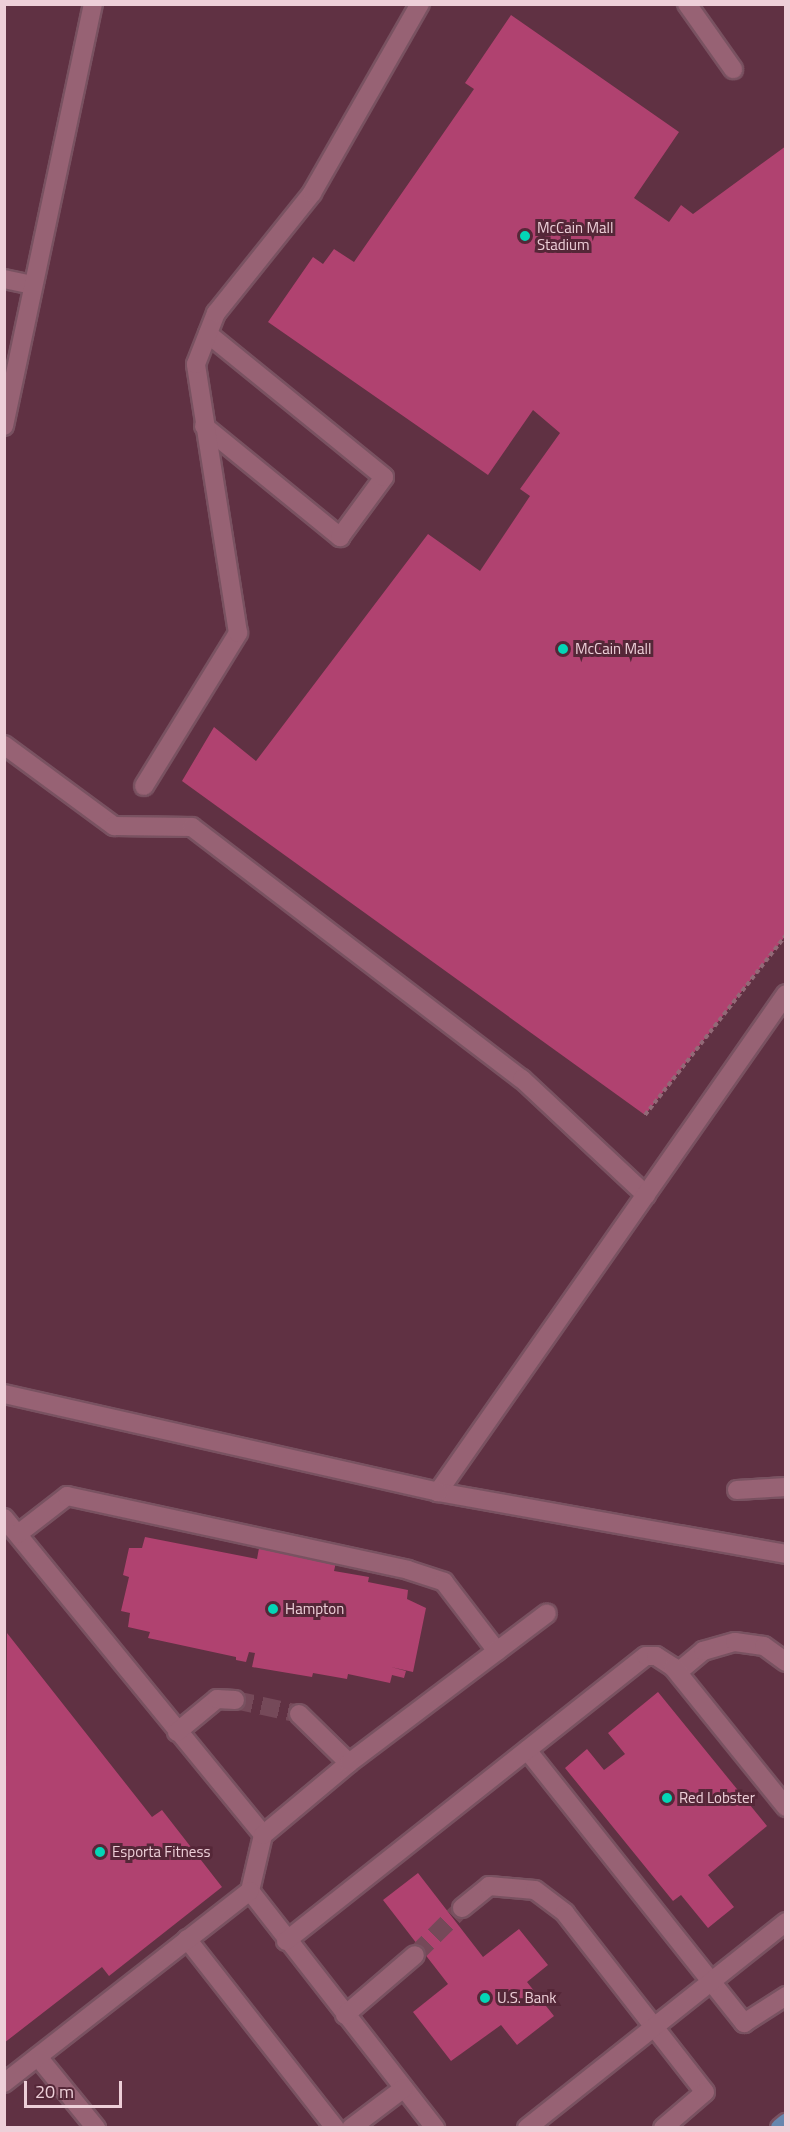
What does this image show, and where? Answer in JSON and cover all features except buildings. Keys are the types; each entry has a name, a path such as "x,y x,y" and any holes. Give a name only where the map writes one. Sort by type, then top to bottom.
{"main road":[{"path":"780,2127 786,2123"}],"lane":[{"path":"4,426 93,4"},
{"path":"144,786 238,633 196,364 216,314 312,193 420,4"},
{"path":"686,6 733,69"},
{"path":"4,279 32,285"},
{"path":"204,426 340,537 384,477 208,334"},
{"path":"4,745 114,826 192,827 522,1079 646,1194"},
{"path":"438,1492 786,994"},
{"path":"4,1394 438,1492 786,1554"},
{"path":"738,1490 786,1487"},
{"path":"18,1534 67,1496 408,1570 444,1582 497,1651"},
{"path":"4,1518 177,1732 263,1834"},
{"path":"4,2083 250,1891 263,1834 349,1763 547,1614"},
{"path":"678,1672 704,1651 735,1642 764,1646 786,1662"},
{"path":"286,1941 646,1656 665,1660 678,1672 786,1807"},
{"path":"177,1732 217,1699 235,1700"},
{"path":"299,1714 349,1763"},
{"path":"527,1750 744,2023 786,1996"},
{"path":"462,1908 489,1886 536,1890 566,1913 705,2092 663,2127"},
{"path":"250,1891 286,1941 435,2127"},
{"path":"527,2127 786,1922"},
{"path":"187,1940 335,2127"},
{"path":"345,2015 415,1955"},
{"path":"38,2056 96,2127"},
{"path":"351,2127 404,2088"}],"path":[{"path":"645,1115 786,935"}],"tunnel":[{"path":"235,1700 299,1714"},
{"path":"415,1955 462,1908"}],"place":[{"name":"McCain Mall Stadium","path":"525,236"},
{"name":"McCain Mall","path":"563,649"},
{"name":"Hampton","path":"273,1609"},
{"name":"Red Lobster","path":"667,1798"},
{"name":"Esporta Fitness","path":"100,1852"},
{"name":"U.S. Bank","path":"485,1998"}]}
